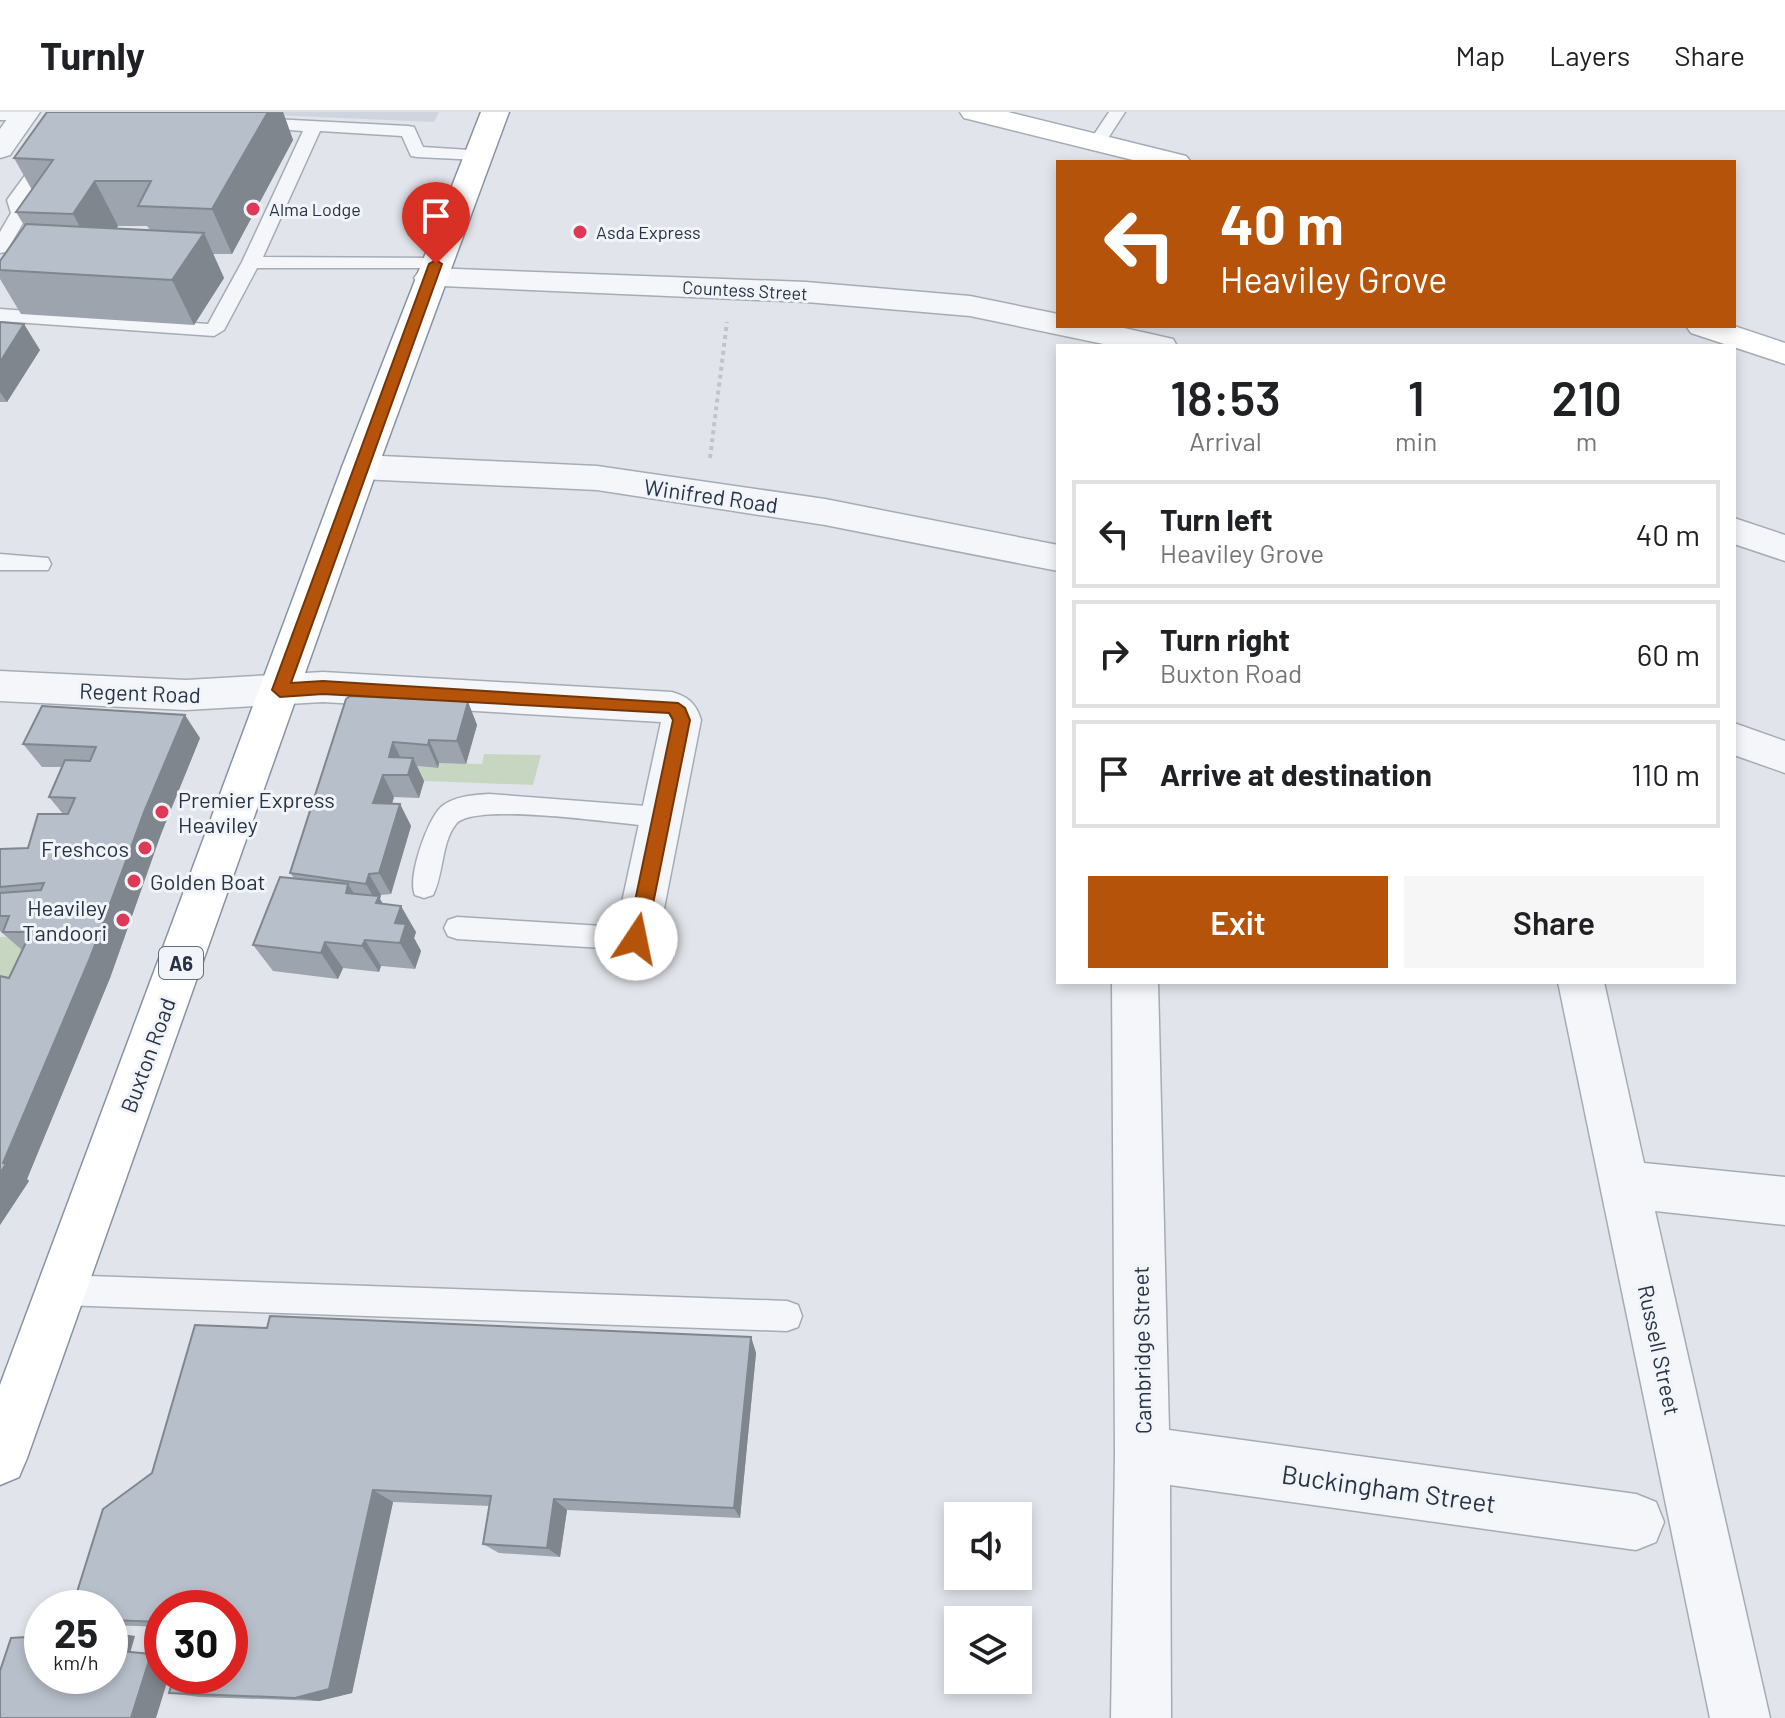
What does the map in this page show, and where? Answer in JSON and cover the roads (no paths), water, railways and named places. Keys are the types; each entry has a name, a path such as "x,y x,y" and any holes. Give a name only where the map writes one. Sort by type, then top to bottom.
{"main road":[{"name":"Buxton Road","path":"0,1458 360,467 495,112"},
{"path":"974,112 1168,160"},
{"path":"1708,328 1785,354"}],"street":[{"path":"0,149 17,114"},
{"name":"Countess Street","path":"433,271 970,306 1056,324"},
{"path":"1076,328 1152,344"},
{"name":"Winifred Road","path":"360,467 597,478 825,512 1056,558"},
{"path":"1736,532 1785,548"},
{"name":"Regent Road","path":"0,686 186,695 323,687 672,707 681,720 659,817"},
{"path":"1736,740 1785,757"},
{"path":"636,939 659,817"},
{"name":"Cambridge Street","path":"1135,984 1142,1454 1141,1718"},
{"name":"Russell Street","path":"1581,984 1740,1718"},
{"path":"1624,1184 1785,1201"},
{"name":"Buckingham Street","path":"1142,1454 1636,1522"}],"lane":[{"path":"1097,142 1117,112"},
{"path":"240,122 408,131 417,152 479,155"},
{"path":"0,315 214,330 314,126"},
{"path":"0,248 20,213 16,200 53,149 66,145"},
{"path":"243,268 433,271"},
{"path":"0,562 40,564"},
{"path":"424,887 442,826 452,811 474,804 602,809 659,817"},
{"path":"457,928 636,939"},
{"path":"62,1290 787,1316"}],"place":[{"name":"Alma Lodge","path":"253,209"},
{"name":"Asda Express","path":"580,232"},
{"name":"Premier Express Heaviley","path":"162,812"},
{"name":"Freshcos","path":"145,848"},
{"name":"Golden Boat","path":"134,881"},
{"name":"Heaviley Tandoori","path":"123,920"}]}
